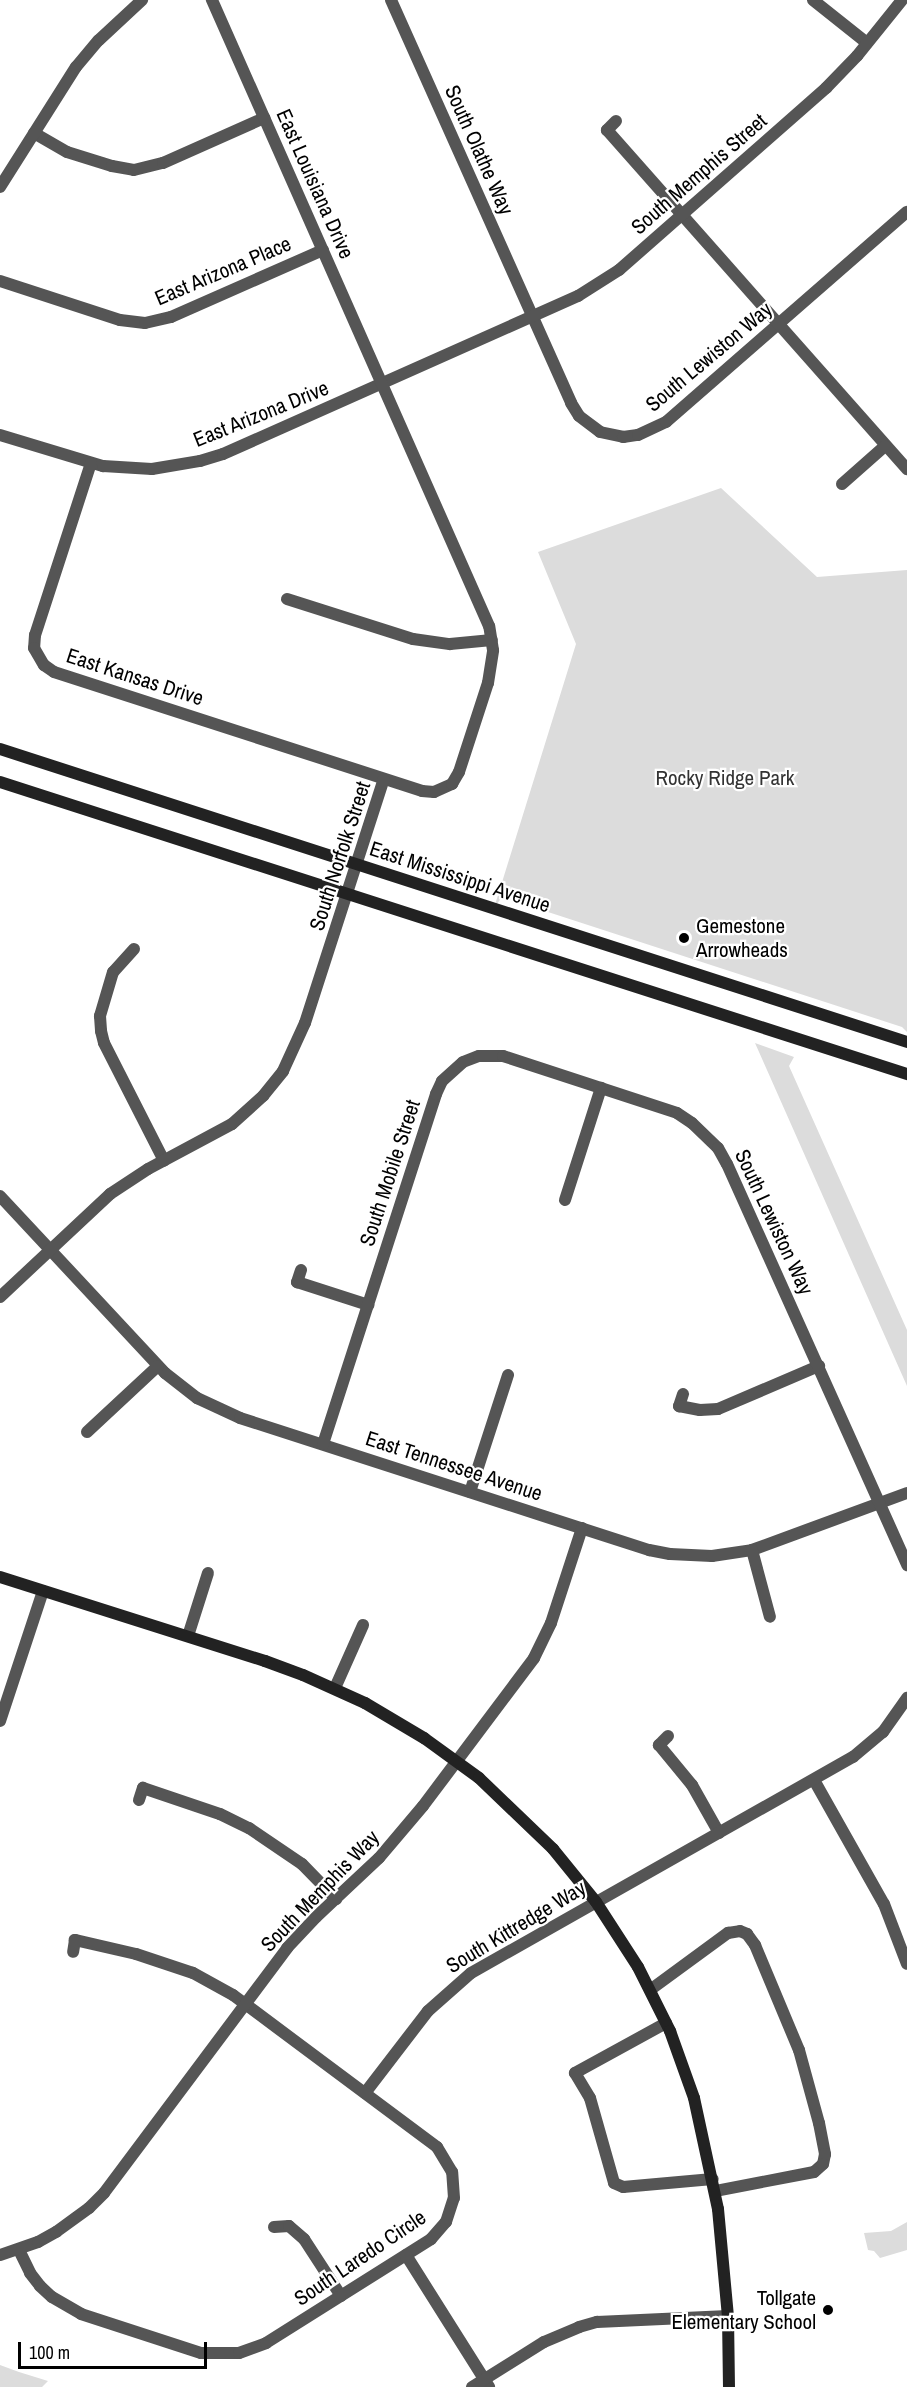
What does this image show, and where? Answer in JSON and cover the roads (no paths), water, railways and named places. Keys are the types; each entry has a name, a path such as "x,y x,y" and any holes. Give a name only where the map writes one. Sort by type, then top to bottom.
{"main road":[{"name":"East Mississippi Avenue","path":"0,749 791,1007 907,1042"},
{"path":"0,782 348,892 761,1029 907,1074"},
{"path":"0,1577 188,1636 284,1668 335,1688 395,1720 457,1761 530,1824 596,1902 650,1990 666,2023 694,2098 714,2185 728,2316 729,2387"}],"street":[{"path":"0,187 76,67 99,40 142,0"},
{"name":"East Louisiana Drive","path":"212,0 383,383"},
{"name":"South Olathe Way","path":"391,0 532,317"},
{"path":"813,0 867,43"},
{"name":"South Memphis Street","path":"491,335 599,284 682,215 826,88 902,0"},
{"path":"34,133 67,152 111,166 134,170 163,164 264,118"},
{"path":"616,121 607,130 907,470"},
{"name":"South Lewiston Way","path":"532,317 579,416 600,432 623,437 638,435 666,422 907,212"},
{"name":"East Arizona Place","path":"0,281 120,320 146,323 171,317 323,250"},
{"name":"East Arizona Drive","path":"0,435 91,464 152,469 200,461 223,454 491,335"},
{"name":"South Norfolk Street","path":"0,1297 110,1194 232,1124 263,1096 283,1071 305,1023 384,778 434,792 444,789 454,780 488,682 492,666 492,640 484,611 383,383"},
{"path":"842,484 885,446"},
{"name":"East Kansas Drive","path":"91,464 35,635 34,648 44,665 54,672 384,778"},
{"path":"287,599 413,639 450,644 492,640"},
{"path":"134,950 113,972 100,1016 101,1031 104,1043 164,1161"},
{"name":"South Lewiston Way","path":"463,1062 479,1056 503,1056 677,1113 706,1135 718,1148 727,1164 879,1501"},
{"name":"South Mobile Street","path":"322,1444 436,1094 442,1081 463,1062"},
{"path":"565,1200 601,1088"},
{"name":"East Tennessee Avenue","path":"0,1196 158,1365 181,1386 215,1408 322,1444 670,1554 712,1556 752,1550 879,1501 907,1493"},
{"path":"301,1270 297,1282 368,1305"},
{"path":"87,1432 158,1365"},
{"path":"683,1394 679,1406 700,1410 718,1409 730,1406 819,1366"},
{"path":"470,1492 508,1375"},
{"path":"879,1501 907,1565"},
{"name":"South Memphis Way","path":"0,2255 38,2242 73,2221 104,2193 287,1948 399,1836 457,1761 543,1641 582,1528"},
{"path":"752,1550 770,1617"},
{"path":"188,1636 208,1573"},
{"path":"0,1721 43,1591"},
{"path":"335,1688 363,1625"},
{"name":"South Kittredge Way","path":"365,2093 419,2021 448,1991 495,1958 814,1780 872,1743 893,1720 907,1698"},
{"path":"668,1736 659,1745 692,1785 719,1833"},
{"path":"814,1780 884,1904 907,1964"},
{"path":"139,1800 143,1788 220,1814 249,1828 302,1864 336,1899"},
{"path":"650,1990 728,1933 740,1930 747,1934 755,1945 799,2050 819,2123 825,2154 824,2164 814,2172 714,2185 623,2187 614,2184 590,2098 575,2073 666,2023"},
{"name":"South Laredo Circle","path":"19,2250 30,2273 40,2286 66,2307 201,2353 220,2355 253,2349 431,2239 446,2222 454,2198 452,2172 437,2147 245,2004 207,1980 165,1962 75,1940 73,1952"},
{"path":"274,2227 289,2226 304,2239 341,2296"},
{"path":"406,2255 487,2383"},
{"path":"472,2387 487,2383 544,2342 588,2324 728,2316"}],"place":[{"name":"Gemestone Arrowheads","path":"684,938"},
{"name":"Tollgate Elementary School","path":"828,2310"}],"park label":[{"name":"Rocky Ridge Park","path":"725,778"}]}
